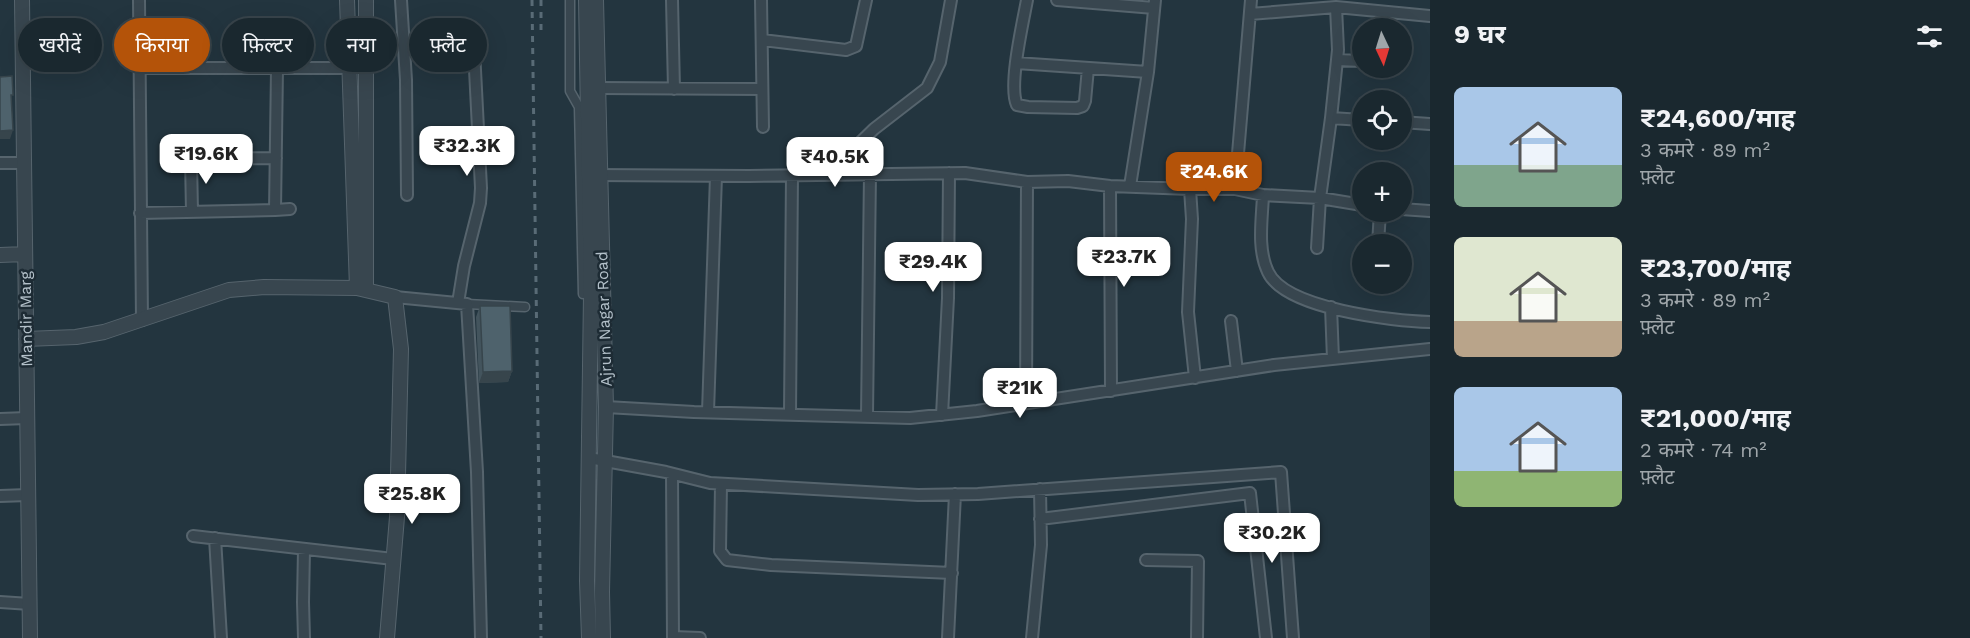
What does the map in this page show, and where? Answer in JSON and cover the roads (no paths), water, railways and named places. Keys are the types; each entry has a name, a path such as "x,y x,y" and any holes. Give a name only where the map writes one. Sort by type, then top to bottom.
{"street":[{"name":"Mandir Marg","path":"22,0 30,638"},
{"path":"139,0 139,18"},
{"path":"348,0 349,18"},
{"path":"362,289 366,0"},
{"path":"401,0 406,80 407,195"},
{"path":"570,0 570,91 579,107 581,294 602,294"},
{"name":"Ajrun Nagar Road","path":"586,0 606,407 603,638"},
{"name":"Ajrun Nagar Road","path":"589,638 587,581 591,294 599,88 596,0"},
{"path":"672,0 674,89"},
{"path":"761,0 763,127"},
{"path":"762,40 846,50 856,46 866,0"},
{"path":"828,174 874,129 927,88 940,62 951,0"},
{"path":"1027,0 1016,63 1014,98 1017,105 1077,108 1083,106 1088,68"},
{"path":"1057,0 1155,4 1148,72 1130,186"},
{"path":"1235,189 1251,0"},
{"path":"1250,14 1336,7 1430,16"},
{"path":"1317,248 1320,198 1337,60 1336,7"},
{"path":"1337,60 1352,61"},
{"path":"1016,63 1148,72"},
{"path":"139,72 142,320"},
{"path":"275,210 277,72"},
{"path":"350,72 362,289"},
{"path":"475,72 481,188 480,203 464,266 463,304 477,472 481,638"},
{"path":"599,88 762,88"},
{"path":"1331,118 1352,119"},
{"path":"1412,123 1430,124"},
{"path":"192,212 191,159 276,158"},
{"path":"0,163 24,163"},
{"path":"867,416 870,173"},
{"path":"942,415 948,298 949,173"},
{"path":"595,175 965,173 1027,182 1068,181 1110,186 1235,189 1263,195 1320,198 1352,203"},
{"path":"789,414 792,175"},
{"path":"708,412 716,176"},
{"path":"1026,404 1027,182"},
{"path":"1110,186 1111,391"},
{"path":"1190,189 1192,219 1188,312 1195,378"},
{"path":"1263,195 1262,254 1268,274 1285,290 1348,313 1397,321 1430,322"},
{"path":"140,213 290,209"},
{"path":"1412,210 1430,211"},
{"path":"0,255 25,255"},
{"path":"26,339 95,333 142,320 230,290 264,287 362,289 395,297 525,307"},
{"path":"387,638 397,517 401,349 395,297"},
{"path":"1331,307 1333,359"},
{"path":"1232,321 1237,371"},
{"path":"606,407 910,418 1026,404 1237,371 1430,349"},
{"path":"0,419 27,418"},
{"path":"589,458 710,483 918,495 954,495 1281,472 1293,638"},
{"path":"672,474 673,637 699,638"},
{"path":"1208,477 1211,498"},
{"path":"721,484 720,551 727,560 771,565 952,573"},
{"path":"1032,638 1041,545 1040,489"},
{"path":"1041,519 1250,493 1266,638"},
{"path":"0,496 28,495"},
{"path":"948,638 954,495"},
{"path":"193,536 393,559"},
{"path":"215,538 221,638"},
{"path":"304,549 304,638"},
{"path":"1146,560 1198,561 1197,638"},
{"path":"0,602 30,604"}],"railway":[{"path":"532,0 541,638"},
{"path":"541,0 541,36"}]}
